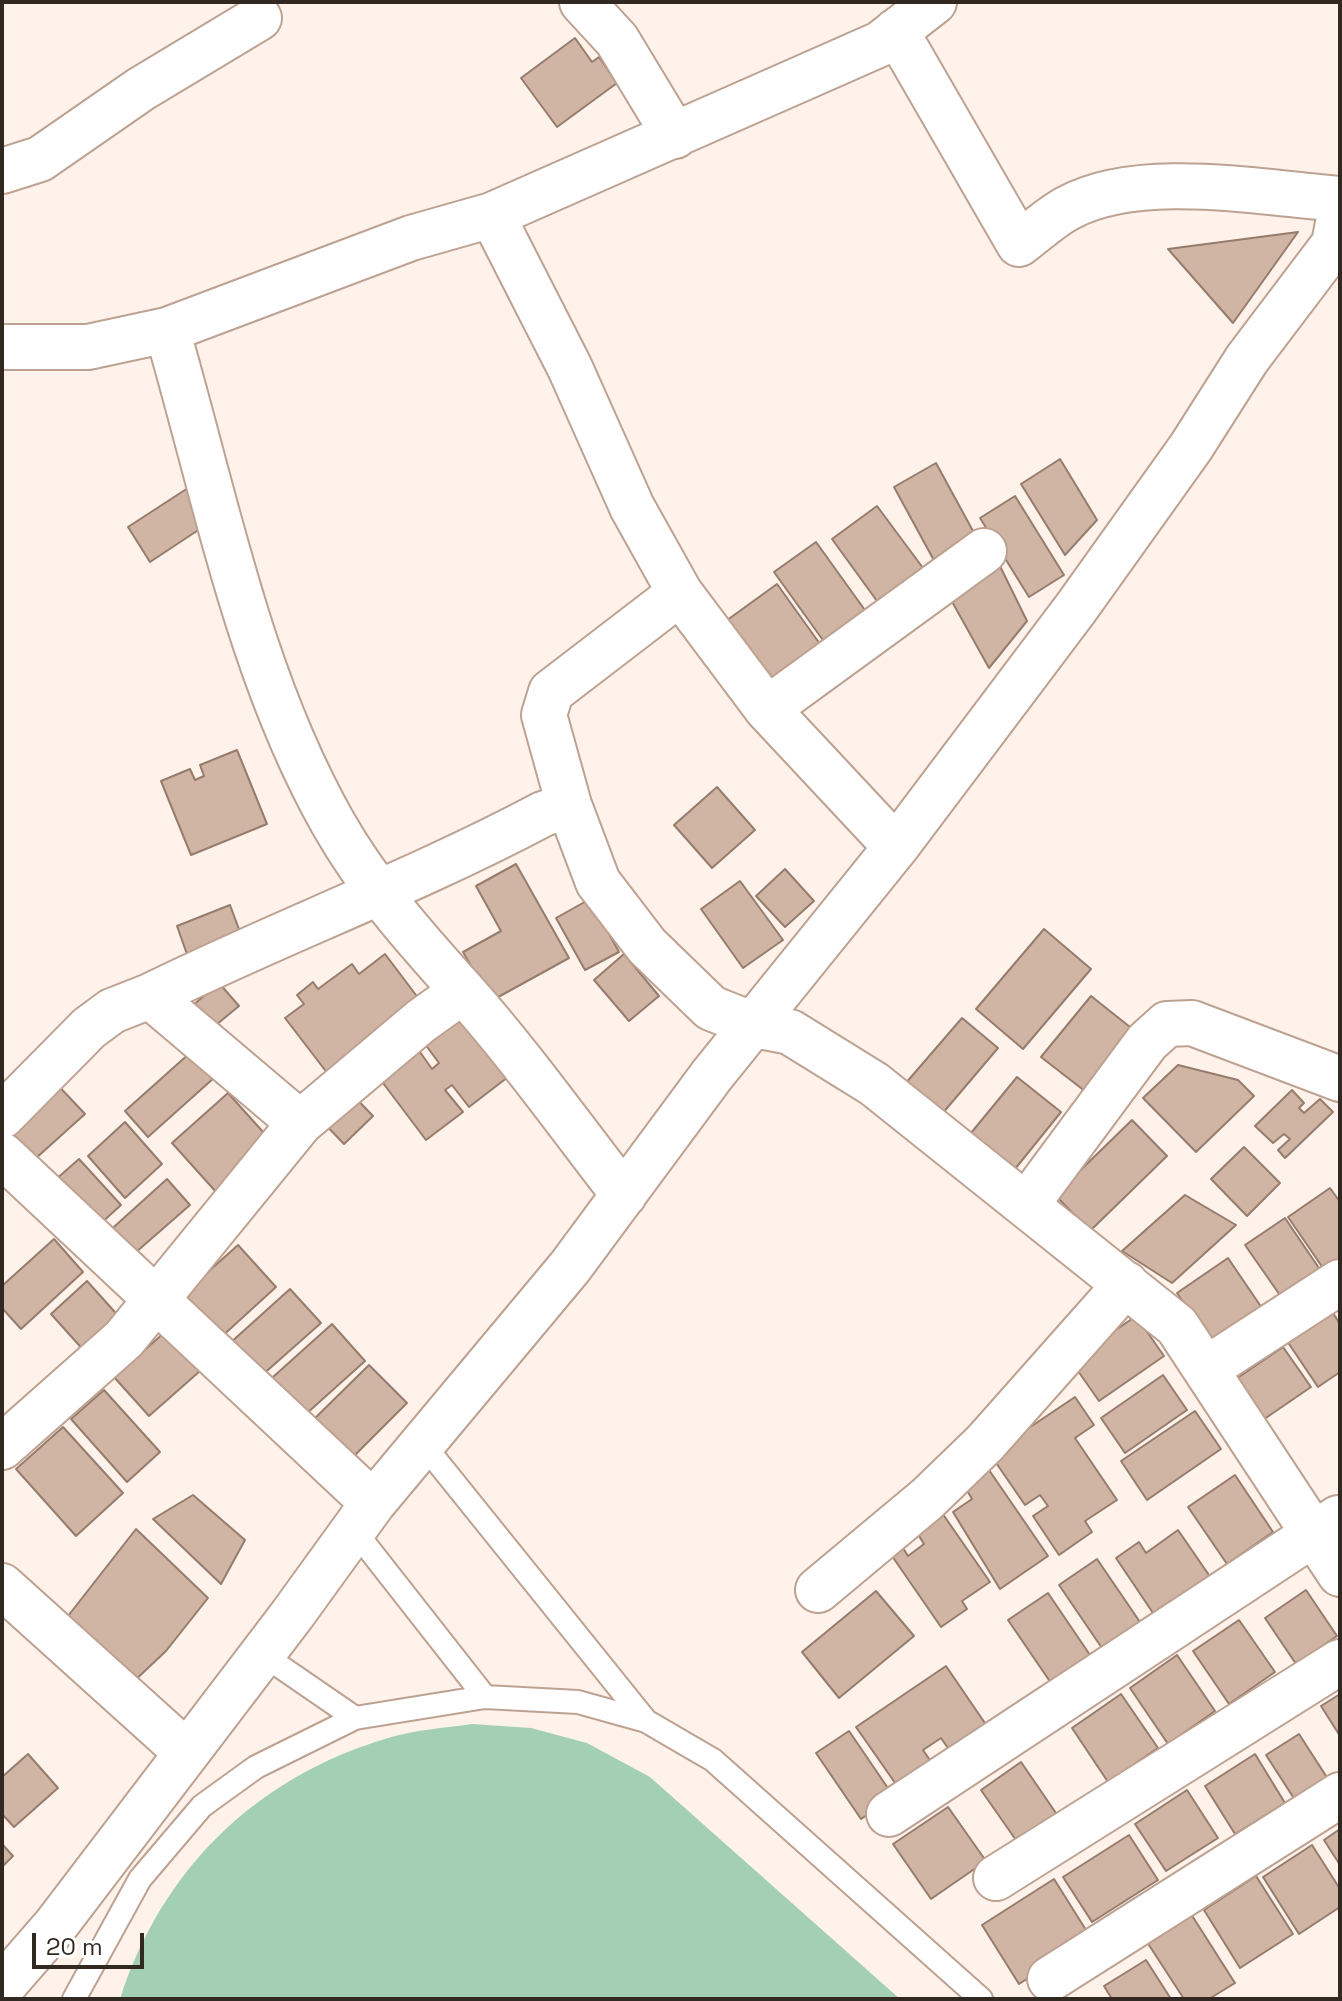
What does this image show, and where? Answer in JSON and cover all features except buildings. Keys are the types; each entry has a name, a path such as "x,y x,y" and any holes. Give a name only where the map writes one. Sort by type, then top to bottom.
{"street":[{"path":"582,2 617,40 675,136"},
{"path":"2,347 88,347 167,330 411,238 492,215 880,44 934,2"},
{"path":"2,171 40,159 141,89 259,18"},
{"path":"896,31 1019,244 1068,208 1103,194 1154,186 1340,199"},
{"path":"6,1974 55,1926 363,1516 570,1267 754,1025 896,847 1076,608 1191,447 1247,359 1334,244 1340,213"},
{"path":"492,215 570,368 632,507 680,593 767,709 896,847"},
{"path":"167,330 243,597 286,726 332,822 364,873 425,953 463,991 624,1195"},
{"path":"767,709 984,551"},
{"path":"680,593 551,692 544,715 569,805 598,882 647,946 711,1008 754,1025 790,1032 874,1084 1177,1326 1206,1369 1328,1525 1340,1574"},
{"path":"2,1116 89,1028 112,1011 224,959 382,894 543,814 569,805"},
{"path":"2,1447 124,1339 300,1123 421,1021 463,991"},
{"path":"150,996 300,1123"},
{"path":"1027,1204 1147,1042 1167,1024 1192,1023 1340,1079"},
{"path":"2,1155 86,1238 157,1298 363,1516"},
{"path":"1206,1369 1340,1282"},
{"path":"818,1590 927,1499 985,1443 1126,1284"},
{"path":"889,1814 1328,1525"},
{"path":"6,1601 186,1752"},
{"path":"996,1878 1340,1662"},
{"path":"1050,1979 1340,1795"}],"lane":[{"path":"423,1444 646,1721"},
{"path":"363,1516 485,1697"},
{"path":"262,1654 355,1718"},
{"path":"74,1999 140,1879 202,1806 256,1767 355,1718 485,1697 578,1702 646,1721 713,1760 981,1999"}],"green space":[{"path":"472,1724 531,1728 587,1743 650,1777 900,1999 120,1999 138,1952 161,1909 188,1870 220,1834 256,1803 296,1777 340,1755 398,1735"}]}
